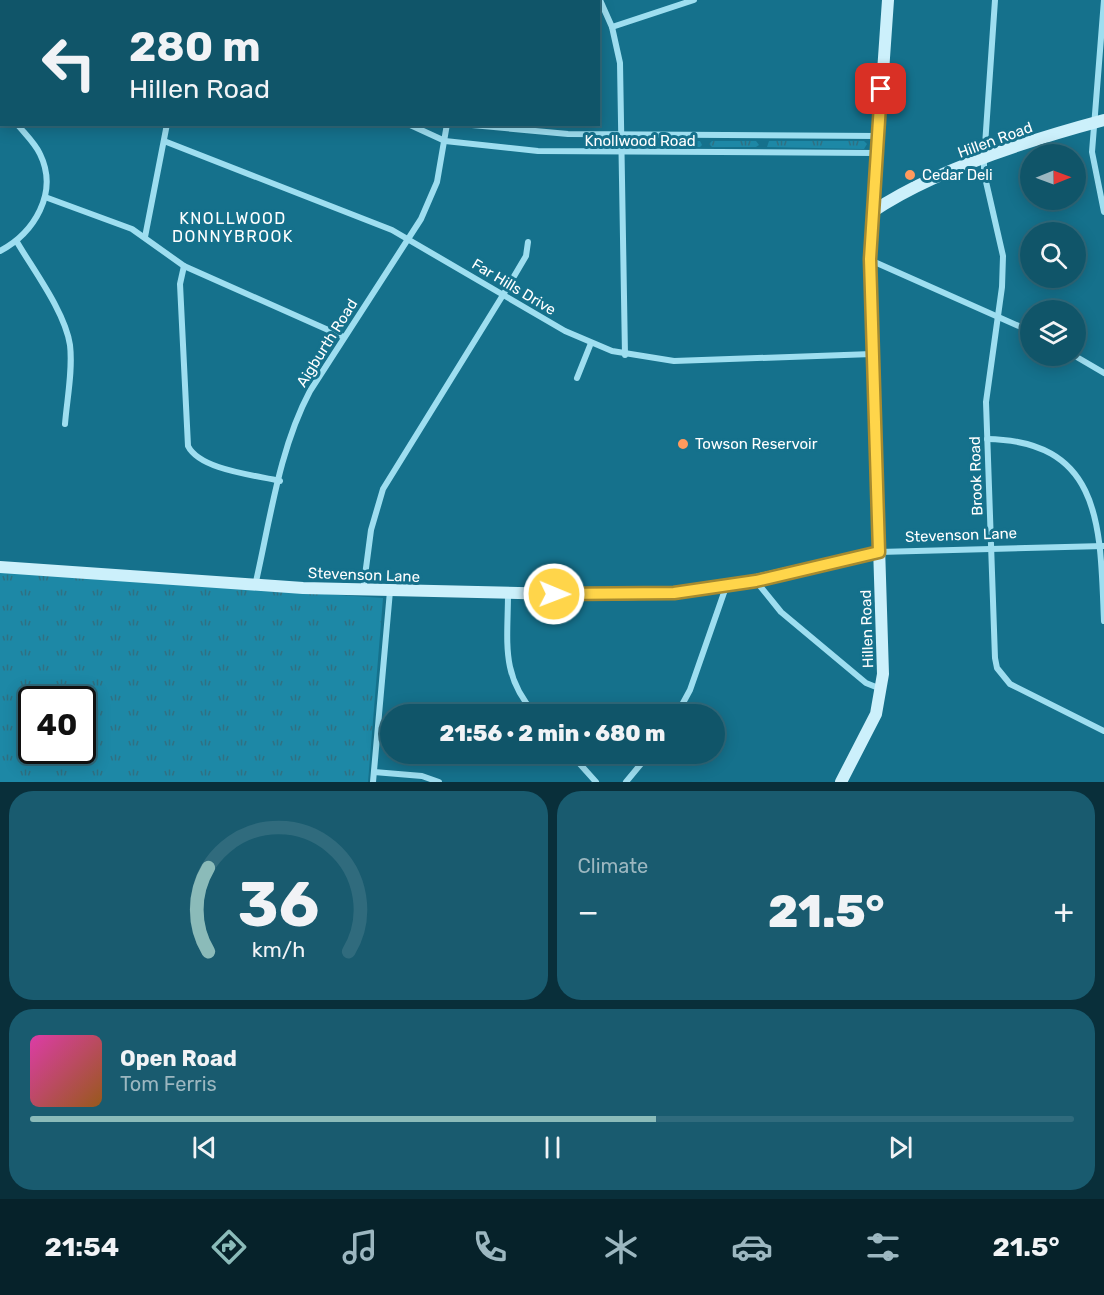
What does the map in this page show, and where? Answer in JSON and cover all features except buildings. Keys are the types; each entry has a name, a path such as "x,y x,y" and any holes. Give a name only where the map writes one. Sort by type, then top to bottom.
{"street":[{"path":"600,0 612,27 620,63 625,355"},
{"path":"612,27 694,0"},
{"path":"872,212 888,0"},
{"name":"Brook Road","path":"995,0 984,160 984,173 1003,256 986,393 995,658 1001,674 1010,684 1102,730"},
{"path":"1104,0 1099,122 1093,164 1104,212"},
{"name":"Hillen Road","path":"841,782 871,728 882,689 870,259 872,212 912,188 984,160 1099,122"},
{"path":"0,251 17,242 36,219 45,197 43,161 36,147 19,126"},
{"path":"145,237 167,126"},
{"name":"Knollwood Road","path":"412,126 446,141 538,151 876,153"},
{"name":"Aigburth Road","path":"255,586 280,481 301,410 344,337 409,238 433,193 446,141 447,126"},
{"name":"Knollwood Road","path":"479,126 550,134 878,136"},
{"name":"Far Hills Drive","path":"164,141 409,238 503,295 591,344 625,355 674,361 873,354"},
{"path":"45,197 145,237 184,266 344,337"},
{"path":"17,242 54,305 69,339 70,358 65,424"},
{"path":"363,591 371,530 383,489 526,256 528,242"},
{"path":"870,259 1020,326"},
{"path":"184,266 180,284 188,446 192,453 206,463 280,481"},
{"path":"577,378 591,344"},
{"path":"1086,362 1104,373"},
{"path":"987,439 1016,441 1046,450 1070,468 1083,486 1095,513 1102,546 1104,621"},
{"name":"Stevenson Lane","path":"0,567 255,586 363,591 674,593 756,581 879,552 1102,546"},
{"name":"Stevenson Lane","path":"727,584 758,575 785,573"},
{"path":"756,581 781,612 866,683 882,689"},
{"path":"682,704 690,690 727,584"},
{"path":"373,782 390,591"},
{"path":"508,593 509,670 516,689 527,704"},
{"path":"1102,730 1104,721"},
{"path":"580,764 596,782"},
{"path":"626,782 641,764"},
{"path":"374,772 422,776 439,782"}],"green space":[{"path":"631,140 700,141 702,145 700,147 631,147 629,144"},
{"path":"712,141 756,141 759,145 756,147 712,147 709,144"},
{"path":"769,141 864,141 867,144 864,149 767,147"},
{"path":"0,572 383,598 368,782 0,782"}],"place":[{"name":"Cedar Deli","path":"910,175"},
{"name":"Towson Reservoir","path":"683,444"}],"district":[{"name":"KNOLLWOOD DONNYBROOK","path":"233,227"}],"route":[{"path":"554,594 674,593 756,581 879,552 870,239 881,89"}]}
